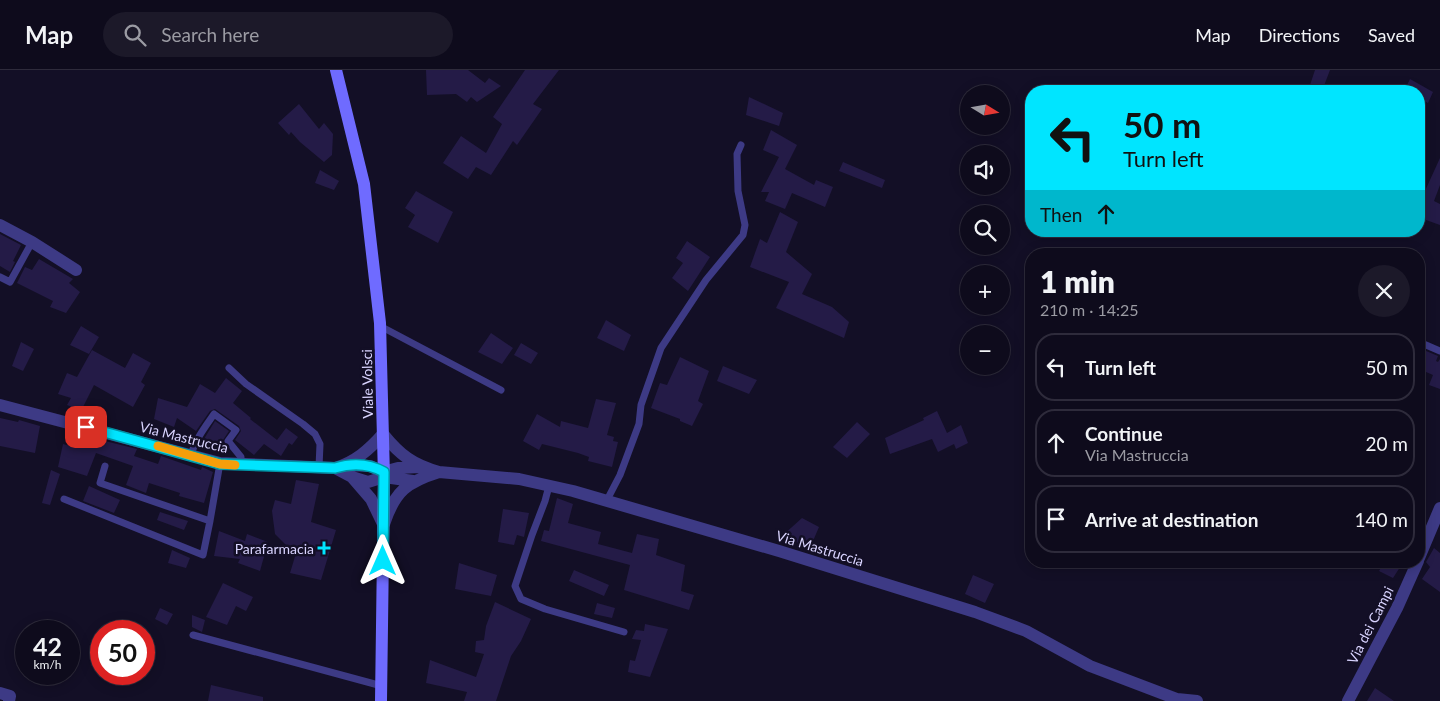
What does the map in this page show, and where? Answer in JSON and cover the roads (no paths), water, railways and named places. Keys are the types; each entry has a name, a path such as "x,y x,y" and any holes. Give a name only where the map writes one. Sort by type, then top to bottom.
{"main road":[{"name":"Viale Volsci","path":"336,70 364,184 380,326 384,475 382,701"}],"street":[{"path":"0,225 32,242 76,270"},
{"name":"Via Mastruccia","path":"0,405 220,464 241,466 370,466 384,475"},
{"path":"383,524 371,499 340,466 365,453 383,434 398,451 420,467"},
{"name":"Via Mastruccia","path":"420,467 439,472 519,479 549,486 606,500 780,551 975,612 1026,631 1090,666 1177,699 1197,701"},
{"path":"352,477 368,482 398,468 420,467"},
{"path":"383,524 394,501 403,489 413,481 439,472"},
{"path":"384,475 413,481"},
{"name":"Via dei Campi","path":"1425,543 1440,508"},
{"name":"Via dei Campi","path":"1348,701 1397,608 1414,568"},
{"path":"0,693 10,696 10,701"}],"lane":[{"path":"606,500 620,475 639,424 641,405 661,348 706,280 743,236 745,226 738,191 737,154 741,146"},
{"path":"0,277 10,282 32,242"},
{"path":"380,326 501,390"},
{"path":"1425,345 1440,351"},
{"path":"229,368 246,384 315,434 320,444 319,467"},
{"path":"191,455 193,447 214,414 236,430 228,441 241,457 241,466"},
{"path":"64,499 203,555 220,464"},
{"path":"106,466 100,483 210,521"},
{"path":"549,486 515,586 517,592 521,599 545,609 624,632"},
{"path":"194,635 382,686"}],"place":[{"name":"Parafarmacia","path":"324,548"}]}
